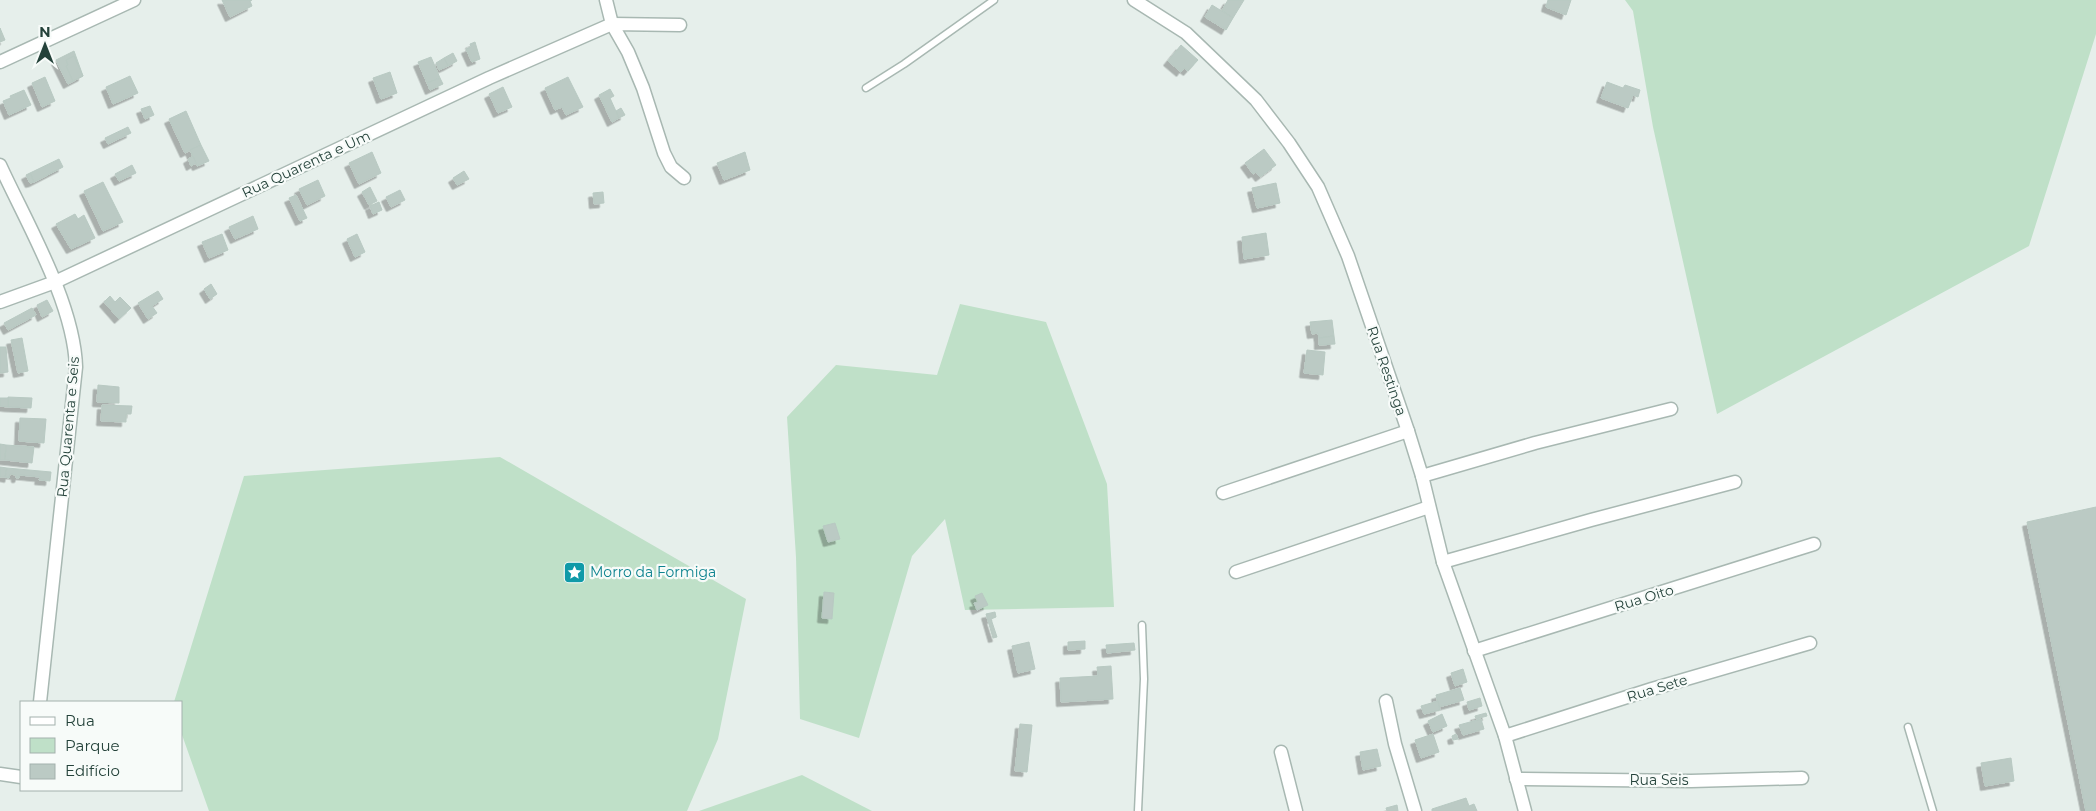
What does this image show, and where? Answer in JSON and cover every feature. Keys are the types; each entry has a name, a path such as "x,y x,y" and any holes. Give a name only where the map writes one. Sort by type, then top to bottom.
{"street":[{"path":"0,62 134,0"},
{"path":"606,0 612,24 628,52 643,88 664,153 671,167 684,178"},
{"name":"Rua Restinga","path":"1134,0 1186,33 1256,100 1289,143 1318,187 1348,256 1408,431 1422,476 1444,562 1505,736 1525,811"},
{"name":"Rua Quarenta e Um","path":"0,302 55,282 489,78 612,24 680,25"},
{"name":"Rua Quarenta e Seis","path":"0,165 55,282 72,334 76,367 40,701"},
{"path":"1422,476 1535,443 1671,409"},
{"path":"1223,493 1408,431"},
{"path":"1444,562 1591,520 1736,482"},
{"path":"1236,572 1429,507"},
{"name":"Rua Oito","path":"1474,652 1814,544"},
{"name":"Rua Sete","path":"1505,736 1652,689 1810,643"},
{"path":"1386,701 1395,744 1414,811"},
{"path":"1281,752 1296,811"},
{"path":"0,774 20,777"},
{"name":"Rua Seis","path":"1516,779 1691,781 1802,778"}],"lane":[{"path":"866,88 904,64 994,0"},
{"path":"1138,811 1144,679 1142,625"},
{"path":"1908,727 1933,811"}],"green space":[{"path":"1625,0 2096,0 2096,34 2029,246 1717,414 1653,127 1633,11"},
{"path":"960,304 1046,322 1107,484 1114,607 965,610 945,519 912,556 859,738 800,719 796,557 787,417 836,365 937,375"},
{"path":"500,457 746,599 718,739 687,811 209,811 182,735 182,701 174,701 244,476"},
{"path":"802,775 872,811 699,811"}],"building":[{"path":"222,0 252,0 250,1 252,6 230,17"},
{"path":"1228,0 1244,0 1233,18 1222,10"},
{"path":"1548,0 1571,0 1566,15 1546,7"},
{"path":"1212,5 1233,18 1226,30 1205,17"},
{"path":"0,28 5,40 0,42"},
{"path":"475,42 480,59 472,62 466,49"},
{"path":"1181,45 1198,60 1188,71 1184,68 1181,72 1168,61"},
{"path":"74,51 83,76 68,84 56,60"},
{"path":"453,53 457,61 448,66 444,58"},
{"path":"74,56 83,76 73,81 66,66 68,65 66,60"},
{"path":"431,57 440,78 427,83 418,62"},
{"path":"444,58 448,66 439,70 436,63"},
{"path":"390,72 397,93 381,99 373,78"},
{"path":"130,76 138,93 113,104 106,87"},
{"path":"45,77 55,101 42,107 32,83"},
{"path":"568,77 583,107 566,115 562,107 555,110 545,88"},
{"path":"440,78 443,84 430,90 427,83"},
{"path":"1607,82 1623,88 1625,85 1640,90 1638,97 1633,95 1628,108 1601,98"},
{"path":"503,87 512,107 498,113 489,94"},
{"path":"610,89 614,96 610,98 619,118 612,122 599,95"},
{"path":"24,90 31,105 9,115 3,101"},
{"path":"150,106 154,115 145,119 141,109"},
{"path":"621,108 625,115 619,118 616,111"},
{"path":"186,111 201,145 185,153 169,119"},
{"path":"128,127 131,133 108,144 105,138"},
{"path":"201,145 209,161 197,166 190,150"},
{"path":"1264,149 1276,165 1260,177 1256,172 1253,174 1245,163"},
{"path":"372,152 381,173 359,184 349,163"},
{"path":"745,152 750,170 724,180 717,163"},
{"path":"193,156 196,163 191,166 188,159"},
{"path":"59,159 63,167 34,182 30,173"},
{"path":"132,165 136,173 119,181 115,174"},
{"path":"464,171 469,179 457,185 453,178"},
{"path":"30,173 34,182 30,183 26,175"},
{"path":"318,180 325,196 307,205 299,189"},
{"path":"103,182 123,222 103,231 84,191"},
{"path":"1276,183 1280,203 1257,208 1252,188"},
{"path":"370,187 377,201 369,205 362,192"},
{"path":"400,190 405,200 391,207 386,197"},
{"path":"603,192 604,203 594,204 593,193"},
{"path":"296,195 307,218 300,221 289,198"},
{"path":"379,202 382,210 373,214 370,206"},
{"path":"75,214 78,219 84,215 95,238 71,249 56,224"},
{"path":"253,216 258,229 235,239 229,227"},
{"path":"1266,233 1269,255 1244,259 1242,237"},
{"path":"222,234 228,250 209,258 202,242"},
{"path":"357,234 365,252 355,257 347,239"},
{"path":"211,284 217,294 210,299 204,289"},
{"path":"158,291 163,299 152,306 157,313 148,319 138,303"},
{"path":"110,296 115,302 120,297 131,308 119,319 104,302"},
{"path":"47,300 53,311 42,317 37,305"},
{"path":"32,308 36,315 8,330 4,323"},
{"path":"1332,320 1334,336 1319,338 1318,333 1312,334 1310,322"},
{"path":"1334,336 1335,344 1319,345 1319,338"},
{"path":"22,338 28,371 18,373 11,340"},
{"path":"0,347 6,347 8,372 0,373"},
{"path":"1307,350 1325,352 1323,375 1304,373"},
{"path":"98,385 119,387 119,403 97,402"},
{"path":"8,397 32,398 31,408 8,407"},
{"path":"0,398 8,398 8,407 0,406"},
{"path":"102,405 132,406 131,414 126,414 126,422 101,421"},
{"path":"20,418 46,419 44,443 19,441"},
{"path":"0,444 6,445 5,460 0,460"},
{"path":"6,445 34,447 32,463 5,460"},
{"path":"0,467 7,468 5,477 0,477"},
{"path":"7,468 51,472 50,481 39,480 40,477 20,475 19,478 16,478 16,475 10,474 9,478 5,477"},
{"path":"2096,507 2096,811 2086,811 2027,522"},
{"path":"835,523 840,539 828,542 823,526"},
{"path":"824,592 834,593 832,619 822,618"},
{"path":"982,593 988,605 977,610 974,603 978,602 975,596"},
{"path":"995,612 996,617 991,619 997,637 993,638 986,614"},
{"path":"1085,641 1085,649 1068,650 1068,642"},
{"path":"1029,642 1035,669 1018,673 1012,646"},
{"path":"1134,643 1135,650 1107,653 1106,645"},
{"path":"1111,666 1113,699 1061,702 1060,678 1098,676 1097,667"},
{"path":"1463,669 1467,682 1455,686 1451,673"},
{"path":"1460,688 1464,700 1439,707 1436,695"},
{"path":"1480,698 1482,706 1469,710 1467,702"},
{"path":"1438,701 1440,710 1424,714 1421,706"},
{"path":"1486,713 1487,716 1476,719 1475,716"},
{"path":"1442,714 1447,726 1433,732 1428,721"},
{"path":"1481,719 1484,729 1463,735 1459,725"},
{"path":"1020,724 1032,725 1027,772 1015,771"},
{"path":"1433,734 1439,752 1421,758 1415,740"},
{"path":"1456,734 1458,739 1453,740 1452,736"},
{"path":"1377,749 1381,766 1363,770 1360,752"},
{"path":"2011,758 2014,781 1985,786 1981,763"},
{"path":"1466,798 1469,806 1474,804 1477,811 1432,811 1432,809"},
{"path":"1397,805 1398,811 1387,811 1386,808"}],"place":[{"name":"Morro da Formiga","path":"574,572"}]}
